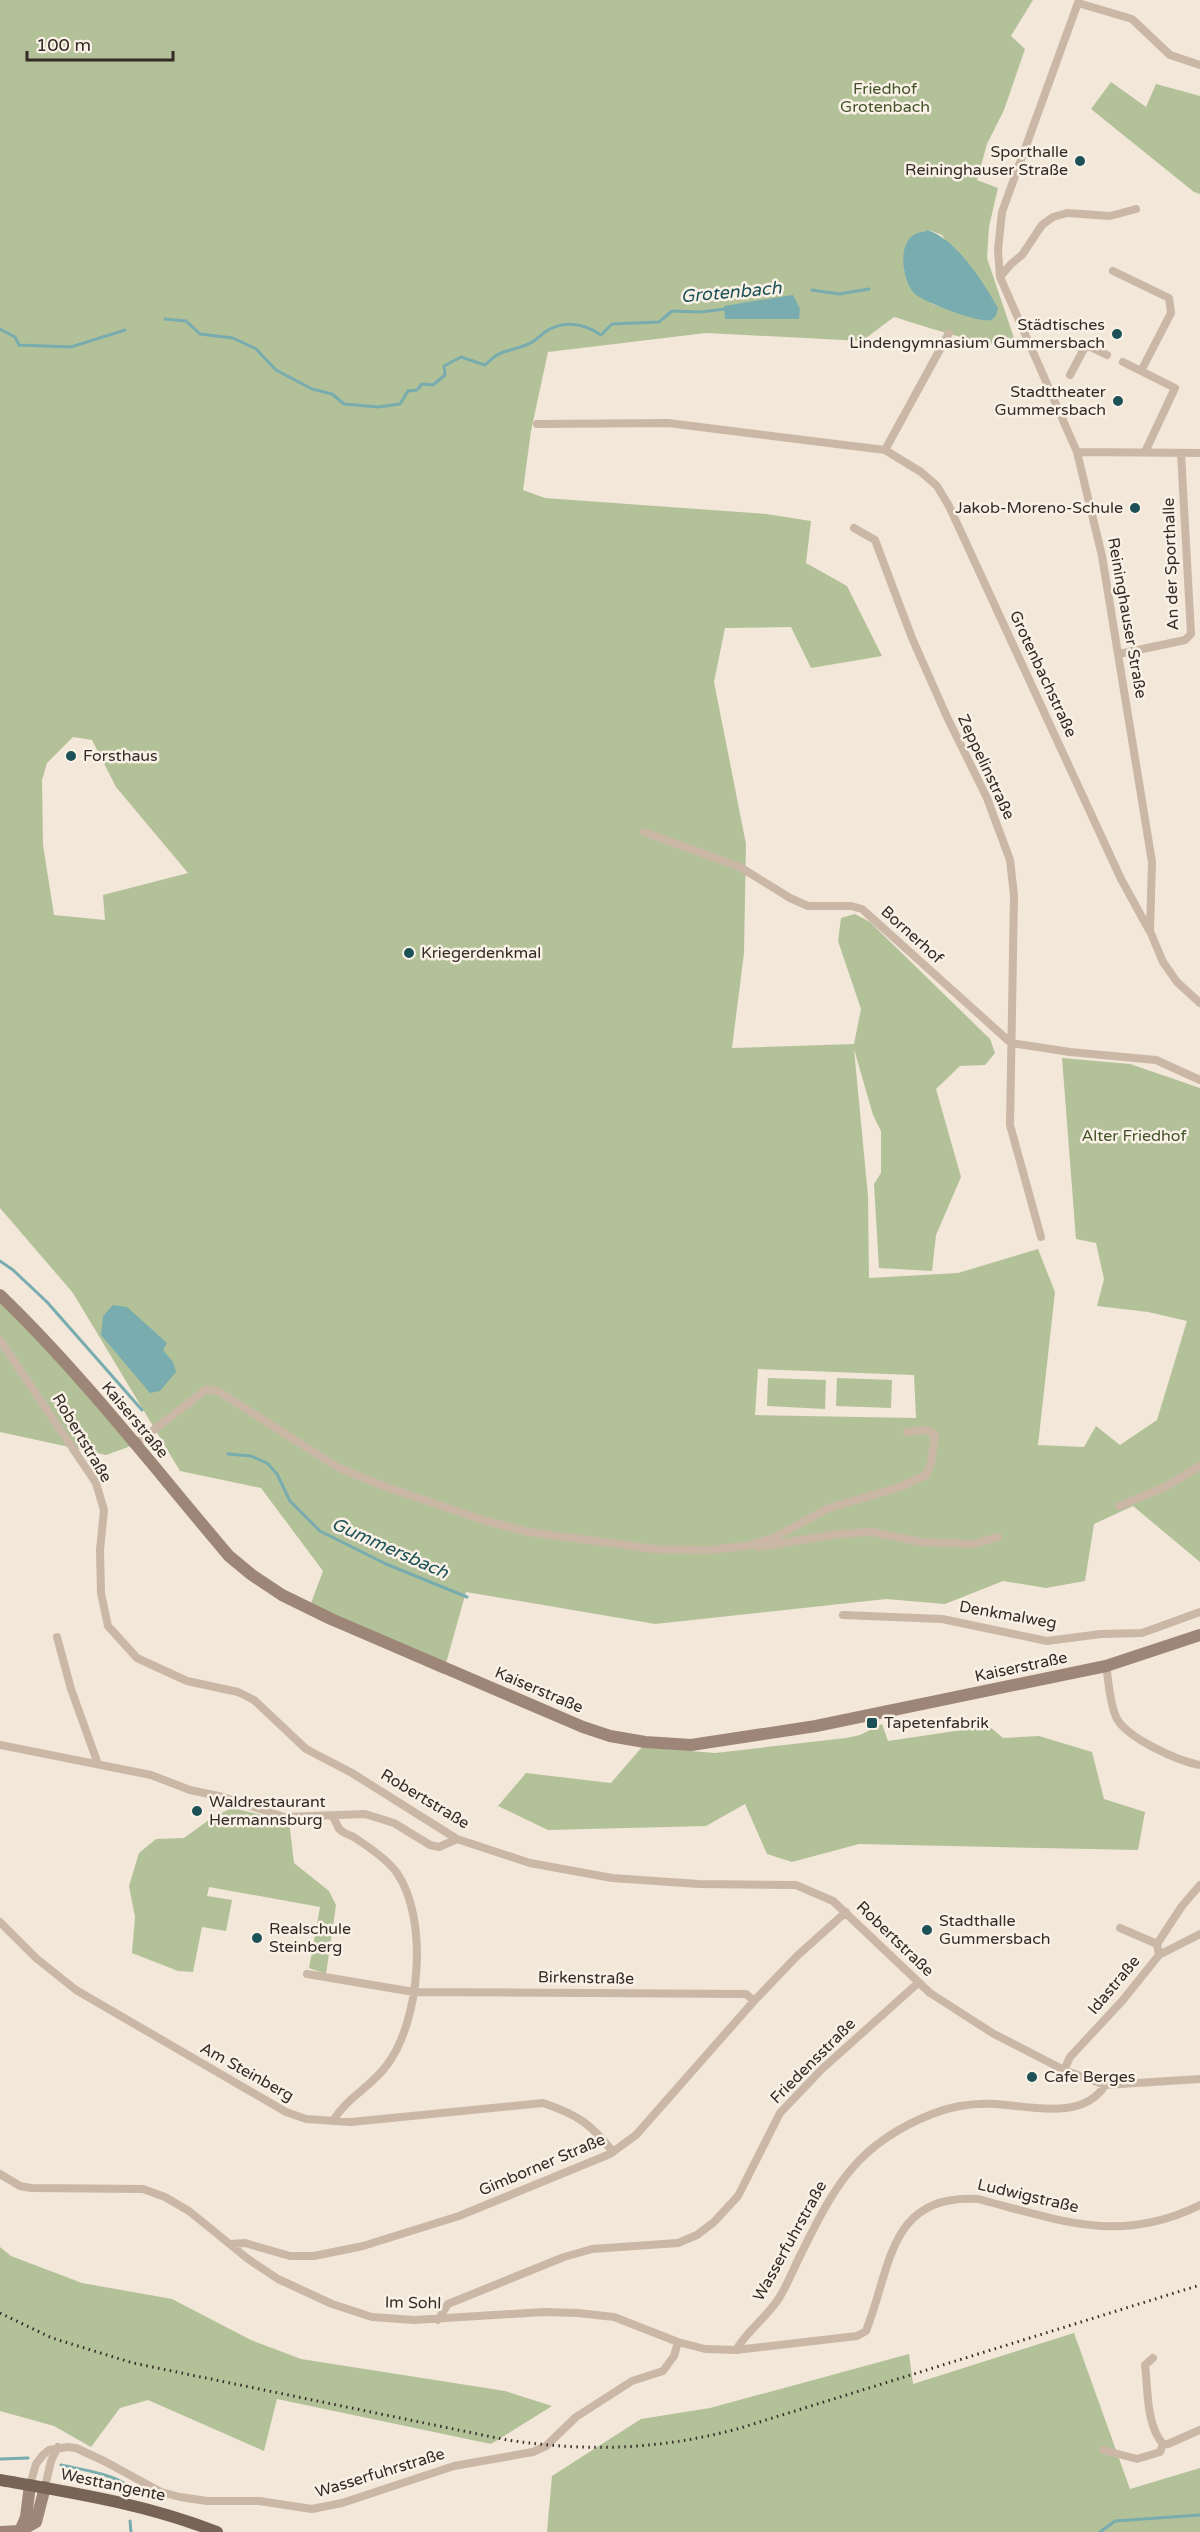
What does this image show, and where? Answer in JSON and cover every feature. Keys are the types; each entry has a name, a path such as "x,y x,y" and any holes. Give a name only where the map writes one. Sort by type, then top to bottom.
{"main road":[{"name":"Westtangente","path":"0,2480 114,2499 153,2509 217,2532"}],"street":[{"path":"1079,1 1132,19 1170,56 1200,65"},
{"name":"Reininghauser Straße","path":"1079,1 1002,212 998,250 1000,277 1077,452 1102,556 1152,862 1150,931 1162,962 1177,982 1200,1003"},
{"path":"1000,277 1022,255 1042,225 1053,217 1067,213 1110,216 1136,209"},
{"path":"1113,271 1169,298 1171,313 1141,371"},
{"path":"885,450 949,333"},
{"path":"1070,375 1086,345 1107,354"},
{"path":"1123,362 1175,388 1146,452"},
{"name":"Grotenbachstraße","path":"537,424 668,423 885,450 921,472 937,486 949,506 1121,879 1150,931"},
{"path":"1077,452 1200,453"},
{"name":"An der Sporthalle","path":"1119,654 1185,640 1191,634 1181,453"},
{"name":"Zeppelinstraße","path":"854,528 875,540 912,638 947,717 987,798 1010,860 1014,895 1011,1043"},
{"name":"Bornerhof","path":"644,832 740,867 790,898 808,906 851,906 862,909 1011,1043"},
{"path":"1041,1237 1010,1125 1011,1043 1070,1052 1156,1060 1200,1080"},
{"name":"Kaiserstraße","path":"0,1295 37,1332 229,1556 252,1575 282,1595 610,1737 691,1745 816,1726 1106,1666 1200,1635"},
{"name":"Robertstraße","path":"0,1340 96,1483 104,1510 100,1550 101,1593 108,1626 137,1658 187,1682 238,1692 254,1700 306,1749 352,1773 457,1839 530,1863 612,1878 699,1884 796,1885 833,1901 918,1983 994,2034 1064,2070 1105,2085"},
{"path":"134,1445 207,1389 218,1391 339,1468 386,1487 486,1521 529,1532 654,1549 708,1550 747,1546 764,1547 838,1534 872,1532 921,1542 973,1544 998,1537"},
{"path":"747,1546 773,1538 829,1508 900,1487 926,1475 931,1463 935,1435 927,1431 907,1432"},
{"path":"1119,1506 1165,1487 1200,1466"},
{"name":"Denkmalweg","path":"843,1615 942,1619 1047,1641 1101,1634 1142,1633 1200,1612"},
{"path":"57,1637 71,1689 98,1764"},
{"path":"1106,1666 1110,1696 1117,1719 1136,1737 1162,1753 1200,1765"},
{"path":"0,1745 151,1775 190,1790 223,1797 285,1817 365,1814 382,1818 430,1845 439,1847 457,1839"},
{"path":"333,1817 340,1830 375,1852 396,1872 410,1898 416,1928 414,1992 401,2039 387,2064 370,2084 341,2106 333,2121"},
{"path":"1159,1955 1157,1944 1182,1906 1200,1885"},
{"name":"Gimborner Straße","path":"231,2244 245,2243 290,2256 314,2256 363,2246 459,2216 577,2169 613,2152 636,2135 754,2001 797,1956 846,1912"},
{"name":"Am Steinberg","path":"0,1922 36,1958 76,1990 286,2112 306,2119 351,2122 543,2103 573,2114 591,2127 613,2152"},
{"path":"1120,1928 1157,1944"},
{"name":"Idastraße","path":"1064,2070 1070,2057 1123,2000 1159,1955 1200,1934"},
{"name":"Birkenstraße","path":"307,1974 414,1992 746,1994 754,2001"},
{"name":"Friedensstraße","path":"438,2320 448,2304 564,2257 592,2249 678,2243 697,2235 714,2222 738,2196 780,2113 822,2069 918,1983"},
{"path":"1105,2085 1200,2079"},
{"name":"Wasserfuhrstraße","path":"736,2350 742,2339 755,2329 779,2297 836,2186 858,2160 886,2136 901,2127 957,2106 993,2104 1047,2109 1074,2106 1099,2094 1105,2085"},
{"name":"Im Sohl","path":"0,2174 20,2186 31,2188 143,2189 165,2197 189,2211 248,2259 278,2279 332,2304 372,2317 438,2320 544,2312 578,2313 614,2317 678,2342 705,2349 736,2350 857,2336"},
{"name":"Ludwigstraße","path":"857,2336 866,2331 891,2250 902,2229 919,2212 938,2202 963,2198 978,2199 1048,2217 1102,2226 1142,2225 1166,2220 1200,2205"},
{"name":"Wasserfuhrstraße","path":"58,2447 76,2448 149,2487 180,2497 207,2501 259,2501 312,2510 342,2503 454,2466 534,2452 546,2446 576,2417 632,2381 663,2371 674,2356 678,2342"},
{"path":"1103,2450 1137,2459 1160,2452 1163,2444 1151,2416 1145,2365 1153,2358"},
{"path":"1163,2444 1200,2430"},
{"path":"31,2527 26,2517 30,2485 36,2464 49,2450 58,2447"},
{"path":"31,2527 51,2461 58,2447"},
{"path":"0,2532 31,2527"}],"green space":[{"path":"0,0 1033,0 1011,36 1025,49 1004,110 987,144 977,180 998,188 989,227 987,258 1016,344 992,344 894,317 862,341 706,333 548,352 531,431 523,490 545,498 766,514 811,521 806,563 847,586 882,656 811,668 791,627 725,628 714,682 746,844 744,953 732,1048 854,1044 861,1009 838,941 841,918 855,914 870,922 990,1039 995,1053 985,1065 960,1066 936,1089 961,1177 936,1235 932,1271 879,1268 874,1184 881,1173 881,1131 873,1115 854,1049 868,1196 869,1278 958,1273 1038,1249 1055,1292 1038,1445 1084,1447 1096,1426 1120,1445 1157,1420 1187,1321 1148,1312 1097,1306 1104,1279 1096,1243 1076,1239 1062,1058 1130,1064 1200,1088 1200,1562 1133,1506 1094,1524 1085,1581 1046,1588 1003,1581 945,1604 886,1599 655,1624 466,1592 443,1674 307,1614 323,1571 261,1488 180,1471 73,1293 0,1208","holes":["929,230 942,235 991,320 981,320 932,304 904,271 907,244 915,236","73,737 92,740 116,787 188,873 103,895 105,920 54,915 43,845 42,780 47,763","758,1369 914,1375 916,1418 755,1415"]},
{"path":"1111,82 1146,107 1156,84 1200,96 1200,194 1194,192 1091,109"},
{"path":"0,1295 134,1445 106,1455 0,1432"},
{"path":"768,1378 826,1380 825,1409 767,1406"},
{"path":"837,1378 892,1380 891,1408 836,1406"},
{"path":"882,1724 888,1741 989,1726 1003,1738 1039,1736 1092,1752 1104,1799 1145,1812 1138,1850 859,1844 792,1862 767,1854 745,1804 706,1826 548,1830 498,1806 526,1773 611,1783 642,1747 715,1753 846,1738 860,1735"},
{"path":"232,1808 289,1821 294,1863 329,1891 336,1905 326,1974 309,1968 320,1907 209,1887 207,1896 232,1900 226,1931 202,1927 193,1972 178,1971 132,1953 135,1917 129,1886 139,1853 156,1839 184,1838 213,1817"},
{"path":"0,2247 11,2256 82,2283 172,2299 251,2340 301,2359 505,2391 552,2406 491,2444 277,2399 264,2451 148,2400 120,2408 91,2447 54,2426 0,2411"},
{"path":"1074,2333 1130,2489 1200,2468 1200,2532 547,2532 552,2476 641,2419 710,2408 909,2354 913,2384"}],"water":[{"path":"928,230 949,243 969,263 998,308 993,319 985,320 964,316 928,302 914,293 904,271 904,254 909,239 915,234"},
{"path":"793,295 800,309 799,319 725,319 724,306"},
{"path":"113,1305 127,1307 167,1343 163,1350 173,1362 176,1372 160,1391 150,1393 101,1335 103,1316"}],"waterway":[{"name":"Grotenbach","path":"812,290 839,294 869,289"},
{"name":"Grotenbach","path":"165,319 186,321 200,334 233,338 256,349 276,370 312,389 332,394 344,404 378,407 400,404 408,391 417,390 422,384 433,385 445,375 444,366 461,357 485,365 501,353 529,344 545,332 559,326 573,324 601,335 612,324 659,322 672,311 700,312 726,309"},
{"name":"Grotenbach","path":"0,329 15,337 19,345 71,347 125,330"},
{"name":"Gummersbach","path":"0,1261 47,1302 142,1410"},
{"name":"Gummersbach","path":"228,1454 251,1456 267,1463 277,1474 290,1501 320,1531 386,1564 467,1597"},
{"path":"0,2459 28,2458"},
{"path":"61,2465 108,2476 132,2489"},
{"path":"1100,2532 1115,2521 1200,2515"},
{"path":"130,2521 131,2532"}],"railway":[{"path":"0,2313 52,2338 133,2363 507,2440 566,2446 622,2447 679,2441 737,2429 1200,2285"}],"place":[{"name":"Sporthalle Reininghauser Straße","path":"1080,161"},
{"name":"Städtisches Lindengymnasium Gummersbach","path":"1117,334"},
{"name":"Stadttheater Gummersbach","path":"1118,401"},
{"name":"Jakob-Moreno-Schule","path":"1135,508"},
{"name":"Forsthaus","path":"71,756"},
{"name":"Kriegerdenkmal","path":"409,953"},
{"name":"Tapetenfabrik","path":"872,1723"},
{"name":"Waldrestaurant Hermannsburg","path":"197,1811"},
{"name":"Stadthalle Gummersbach","path":"927,1930"},
{"name":"Realschule Steinberg","path":"257,1938"},
{"name":"Cafe Berges","path":"1032,2077"}],"park label":[{"name":"Friedhof Grotenbach","path":"885,98"},
{"name":"Alter Friedhof","path":"1134,1136"}]}
